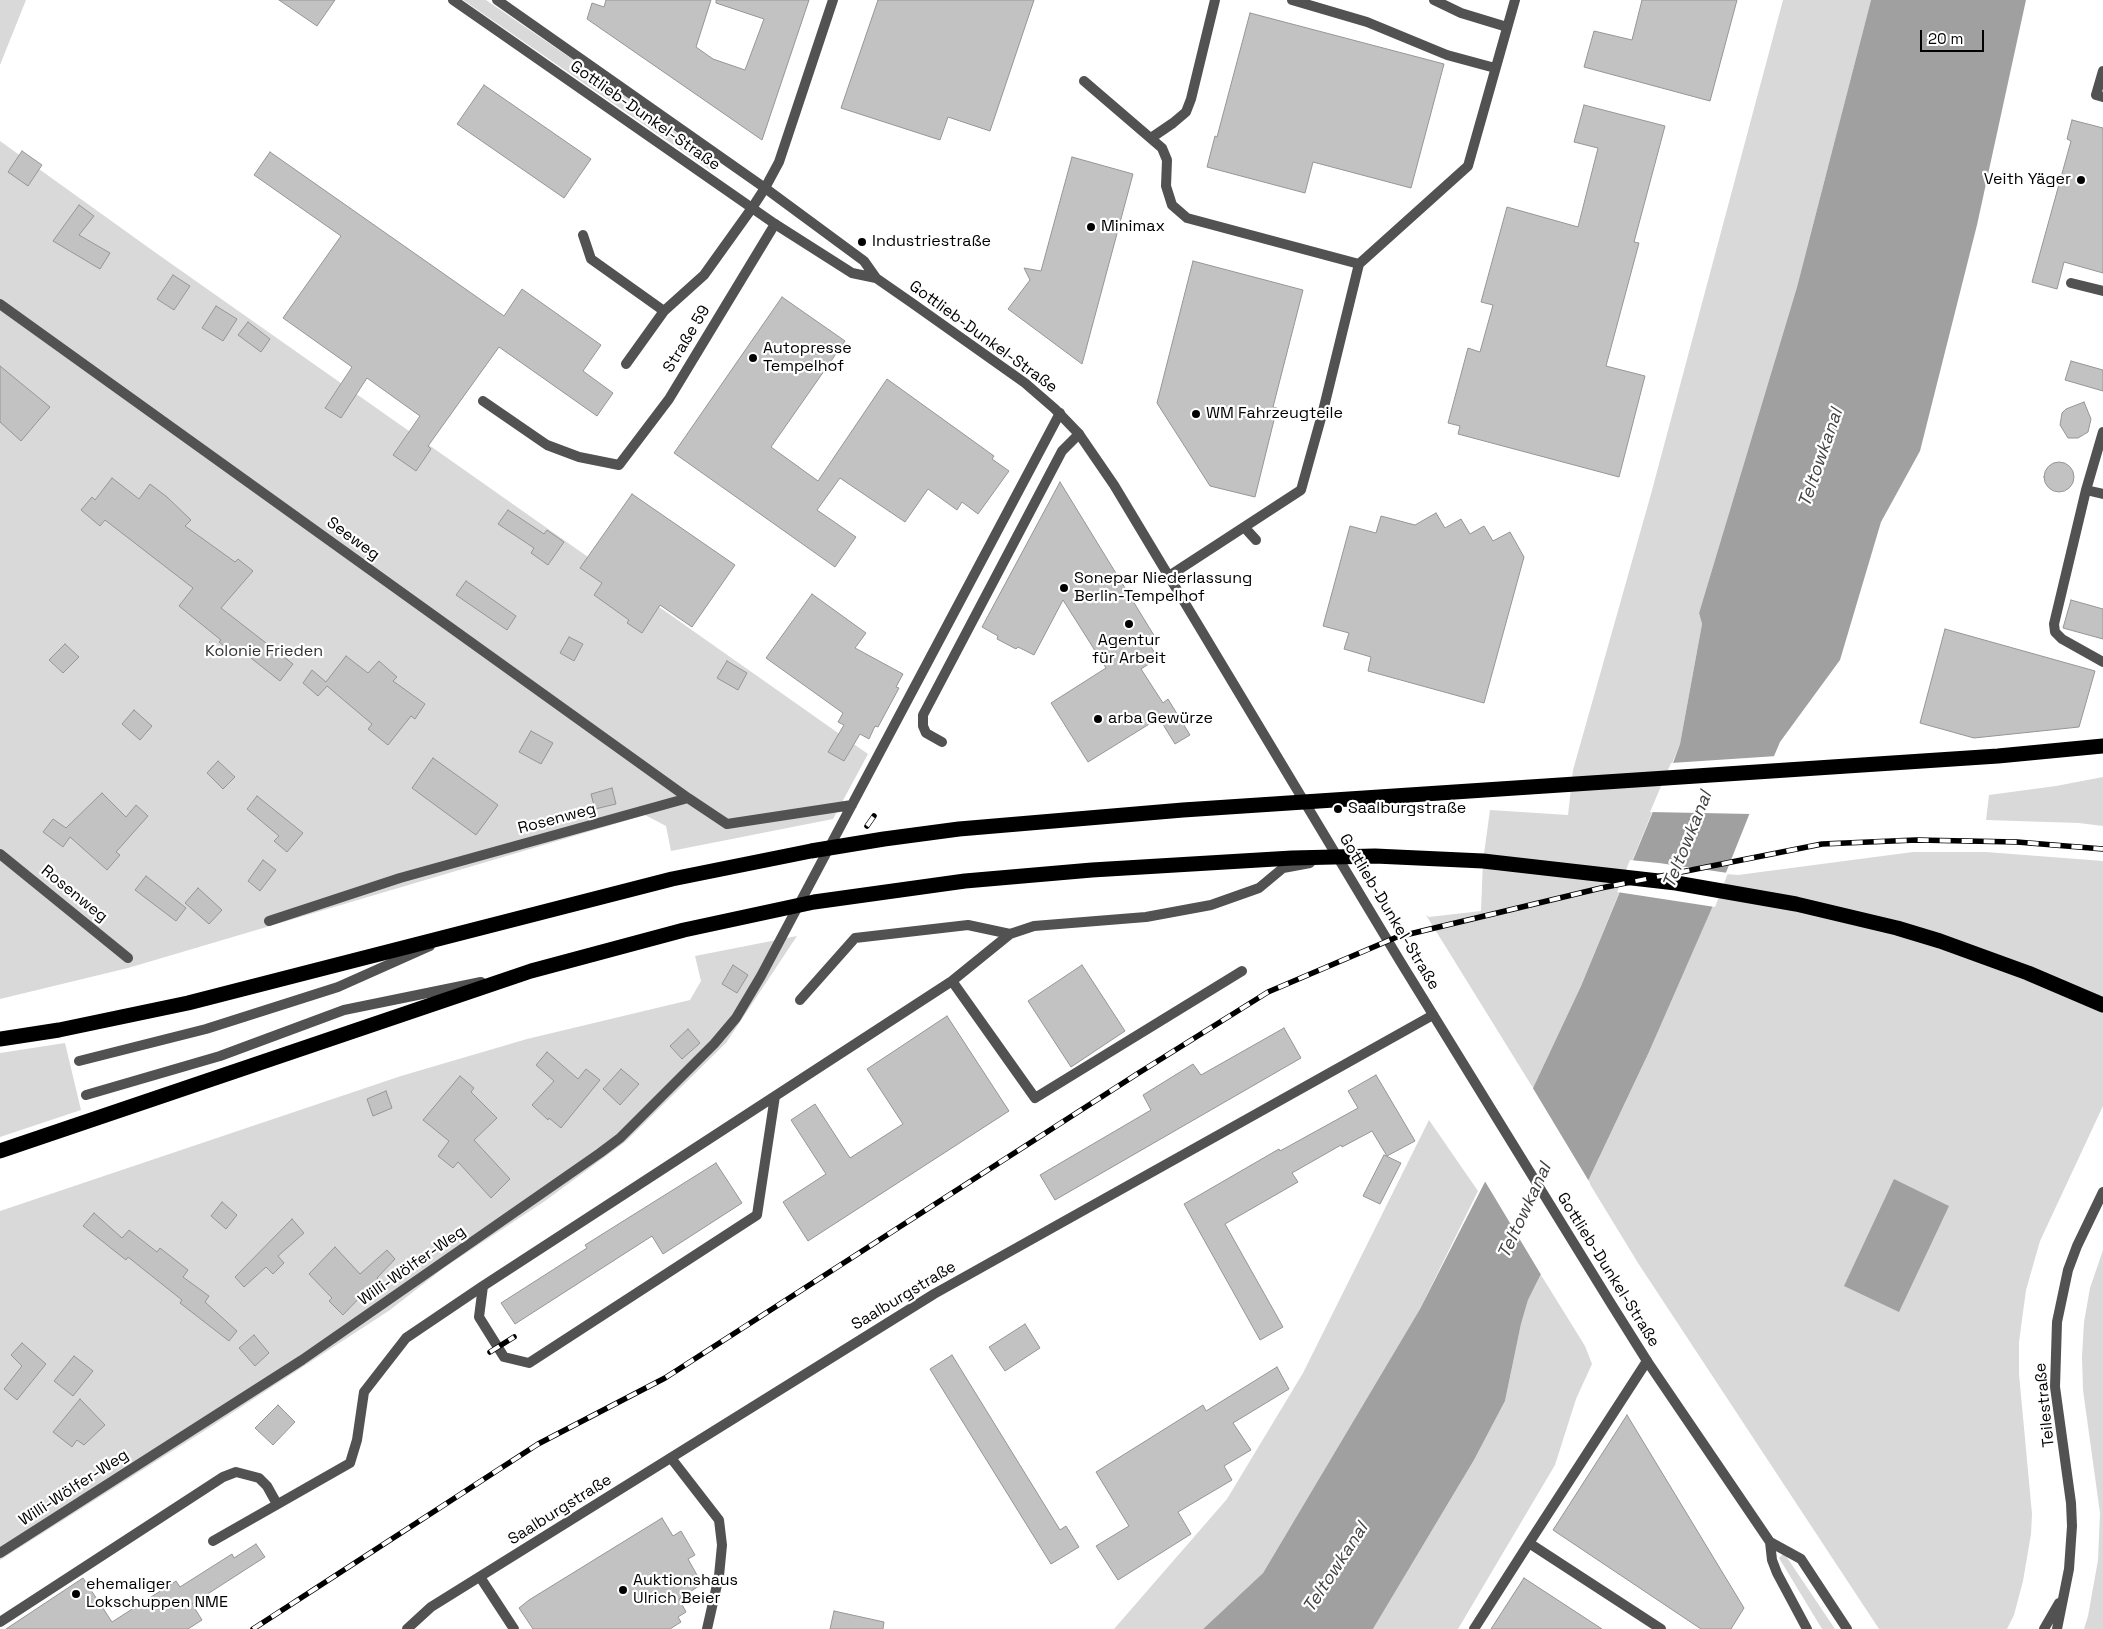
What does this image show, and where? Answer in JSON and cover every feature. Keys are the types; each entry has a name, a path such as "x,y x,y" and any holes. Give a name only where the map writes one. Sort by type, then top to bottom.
{"highway":[{"path":"0,1040 60,1030 188,1003 672,879 810,851 959,829 1183,810 1998,756 2103,746"},
{"path":"0,1151 531,971 684,930 814,902 965,881 1092,870 1274,858 1422,858 1483,861 1620,876 1732,892 1796,904 1897,928 1940,941 2028,973 2103,1005"}],"street":[{"name":"Gottlieb-Dunkel-Straße","path":"453,0 775,224 852,274 876,278"},
{"name":"Gottlieb-Dunkel-Straße","path":"497,0 765,188 864,261 876,278 1025,383 1060,413 1079,434 1114,485 1400,961 1647,1361 1770,1542 1801,1559 1847,1629"},
{"path":"626,364 664,311 704,275 765,188 779,162 833,0"},
{"path":"1151,138 1186,112 1216,0"},
{"path":"1292,0 1367,22 1447,54 1495,68"},
{"path":"1434,0 1461,13 1507,27"},
{"path":"1169,576 1301,490 1323,411 1358,264 1468,166 1515,0"},
{"path":"2103,71 2096,95 2103,97"},
{"path":"1084,81 1162,148 1167,160 1166,186 1172,205 1187,218 1358,264"},
{"name":"Straße 59","path":"483,401 534,437 554,448 579,457 619,465 669,399 775,224"},
{"path":"583,235 591,259 664,311"},
{"path":"2071,282 2103,291"},
{"name":"Seeweg","path":"0,304 688,798"},
{"name":"Willi-Wölfer-Weg","path":"0,1553 302,1360 620,1138 714,1044 736,1018 761,976 1060,413"},
{"path":"2103,432 2086,490 2054,624 2056,632 2062,639 2103,662"},
{"path":"942,742 926,732 923,726 923,715 1062,451 1079,434"},
{"path":"2086,490 2103,494"},
{"path":"1245,528 1256,540"},
{"path":"688,798 727,824 852,805"},
{"name":"Rosenweg","path":"269,921 400,878 688,798"},
{"name":"Rosenweg","path":"0,854 128,958"},
{"path":"213,1541 350,1463 364,1392 406,1338 952,981 1010,934 1034,926 1146,917 1211,905 1259,888 1283,868 1312,863 1340,862"},
{"path":"800,1000 855,938 968,925 1010,934"},
{"path":"79,1062 206,1029 338,987 465,931"},
{"path":"86,1095 220,1056 344,1010 531,971"},
{"path":"952,981 1035,1098 1242,971"},
{"name":"Saalburgstraße","path":"407,1629 431,1607 934,1294 1433,1015"},
{"path":"483,1286 479,1317 504,1357 529,1363 757,1216 775,1096"},
{"name":"Teilestraße","path":"2057,1629 2069,1569 2072,1503 2055,1386 2057,1322 2068,1270 2077,1246 2103,1192"},
{"path":"1474,1629 1647,1361"},
{"path":"671,1458 719,1520 722,1544 719,1576 707,1629"},
{"path":"0,1622 223,1477 236,1472 259,1478 267,1486 278,1504"},
{"name":"Gottlieb-Dunkel-Straße","path":"1770,1542 1772,1560 1777,1573 1807,1629"},
{"path":"1529,1543 1661,1629"},
{"path":"480,1577 514,1629"},
{"name":"Teilestraße","path":"2044,1629 2064,1593"}],"green space":[{"path":"0,0 26,0 0,65"},
{"path":"463,0 486,0 649,112 716,162 710,170"},
{"path":"1783,0 1871,0 1797,287 1699,613 1702,624 1680,744 1581,986 1533,1088 1426,915 1429,917 1481,911 1483,861 1490,810 1568,815 1573,770 1651,494"},
{"name":"Kolonie Frieden","path":"0,141 868,754 833,819 671,851 666,826 645,815 128,968 0,999"},
{"path":"2103,777 2103,826 2079,823 1986,820 1989,795 2056,786"},
{"path":"1913,852 1986,852 2103,861 2103,1106 2040,1241 2026,1290 2019,1342 2019,1374 2032,1514 2031,1534 2023,1581 2014,1615 2007,1629 1879,1629 1638,1263 1588,1181 1649,1052 1726,874 1738,875"},
{"path":"797,936 726,1043 625,1142 545,1201 445,1267 390,1310 212,1426 0,1560 0,1211 401,1076 527,1039 690,1000 701,981 695,956"},
{"path":"65,1043 81,1110 0,1137 0,1053"},
{"path":"1429,1120 1478,1191 1420,1309 1263,1573 1203,1629 1114,1629 1227,1499 1303,1373"},
{"path":"2103,1250 2103,1629 2084,1629 2098,1560 2100,1513 2083,1390 2082,1357 2084,1322 2090,1288"},
{"path":"1541,1275 1585,1346 1592,1364 1576,1399 1555,1465 1458,1629 1373,1629 1474,1460 1505,1401 1521,1324 1528,1300"},
{"path":"1783,1554 1835,1629 1822,1629 1779,1558"}],"water":[{"name":"Teltowkanal","path":"1871,0 2026,0 1977,225 1920,451 1881,522 1840,660 1780,742 1711,910 1649,1052 1588,1181 1528,1300 1505,1401 1474,1460 1373,1629 1203,1629 1263,1573 1420,1309 1533,1088 1581,986 1673,763 1680,744 1702,624 1699,613 1797,287"},
{"path":"1894,1179 1949,1206 1899,1312 1844,1286"}],"pier":[{"path":"1777,756 1752,814 1650,812 1671,763"},
{"path":"1630,860 1728,873 1715,907 1617,892"},
{"path":"1531,1085 1590,1183 1543,1278 1483,1178"}],"building":[{"path":"279,0 335,0 317,26"},
{"path":"606,0 711,0 696,47 713,59 745,70 764,19 716,3 716,0 809,0 762,140 587,19 592,3 604,7"},
{"path":"878,0 1034,0 990,131 948,117 940,140 841,108"},
{"path":"1642,0 1737,0 1710,101 1584,67 1594,31 1632,40"},
{"path":"1250,13 1444,64 1411,188 1313,162 1305,193 1207,167 1215,136 1217,137"},
{"path":"484,85 591,159 564,198 457,124"},
{"path":"1584,105 1665,126 1634,242 1639,243 1606,366 1645,376 1619,477 1458,434 1460,426 1448,423 1468,348 1480,352 1493,305 1481,302 1507,207 1578,227 1598,148 1574,142"},
{"path":"2072,120 2103,128 2103,273 2064,262 2057,289 2032,282 2071,141 2067,139"},
{"path":"22,151 42,165 28,186 8,172"},
{"path":"270,152 504,316 522,289 601,345 583,371 613,393 597,416 499,347 428,446 431,449 416,471 393,455 420,416 367,378 341,418 325,408 352,367 283,318 341,236 254,175"},
{"path":"1072,157 1133,174 1082,364 1008,309 1030,280 1024,268 1041,271"},
{"path":"79,205 94,216 79,235 110,253 100,269 53,241"},
{"path":"1193,261 1303,290 1273,407 1277,408 1255,497 1210,486 1157,403"},
{"path":"173,275 190,286 174,310 157,299"},
{"path":"782,297 845,341 771,447 818,481 887,379 994,456 992,459 1009,471 978,514 962,502 957,510 928,489 905,522 840,478 817,510 856,537 835,567 674,453"},
{"path":"216,306 237,319 223,341 202,328"},
{"path":"248,322 270,339 261,352 238,335"},
{"path":"2071,361 2103,370 2103,391 2065,380"},
{"path":"0,366 50,407 21,441 0,422"},
{"path":"2084,402 2091,419 2088,432 2078,438 2068,438 2060,425 2062,413 2066,409"},
{"path":"2059,462 2070,466 2074,477 2070,488 2059,492 2048,488 2044,477 2048,466"},
{"path":"112,478 139,499 150,484 191,520 185,526 235,562 238,559 253,571 221,608 293,664 280,681 242,651 238,656 219,642 221,640 179,606 193,588 105,520 100,526 81,510 92,497 95,500"},
{"name":"Sonepar Niederlassung Berlin-Tempelhof","path":"1060,482 1155,637 1148,642 1158,658 1141,669 1163,703 1168,699 1190,735 1175,744 1159,718 1088,762 1051,703 1106,668 1063,600 1034,655 1018,647 1016,649 997,639 998,636 982,627"},
{"path":"632,494 735,565 692,627 660,605 642,633 627,623 629,620 594,595 602,583 580,568"},
{"path":"508,510 544,534 547,530 564,542 548,565 531,553 534,548 498,524"},
{"path":"1436,513 1445,528 1461,519 1470,534 1484,526 1493,541 1510,532 1524,557 1484,703 1368,671 1371,657 1344,649 1349,633 1323,626 1350,526 1376,533 1381,516 1415,525"},
{"path":"466,581 516,616 507,630 456,595"},
{"path":"812,594 866,633 855,648 903,674 896,687 899,688 878,727 875,726 869,739 860,734 844,761 828,752 844,725 838,722 843,713 766,658"},
{"path":"2071,600 2103,609 2103,639 2063,628"},
{"path":"1945,629 2095,671 2079,727 1974,738 1920,723"},
{"path":"569,637 583,644 574,661 560,653"},
{"path":"65,644 79,657 63,673 49,660"},
{"path":"346,656 368,673 379,661 397,677 393,681 425,704 415,719 411,716 388,745 368,729 372,724 327,686 318,696 303,683 312,670 326,682"},
{"path":"727,661 747,673 738,690 717,678"},
{"path":"134,710 152,726 140,740 122,724"},
{"path":"531,731 553,743 541,764 519,752"},
{"path":"433,758 498,805 476,835 412,788"},
{"path":"218,761 235,777 223,789 207,773"},
{"path":"612,788 616,804 595,809 591,794"},
{"path":"102,793 126,817 136,805 148,816 116,852 120,855 107,870 70,837 63,847 43,832 53,819 66,828"},
{"path":"257,796 303,833 287,852 274,841 279,836 247,809"},
{"path":"263,860 276,870 260,891 248,881"},
{"path":"146,876 186,908 176,921 135,890"},
{"path":"198,888 222,910 209,924 185,903"},
{"path":"733,965 748,975 737,993 722,984"},
{"path":"1082,965 1125,1031 1071,1067 1028,1001"},
{"path":"947,1016 1009,1111 808,1241 783,1202 826,1174 791,1120 815,1104 850,1158 903,1124 867,1069"},
{"path":"1284,1028 1301,1058 1055,1200 1040,1175 1151,1110 1143,1095 1193,1064 1201,1075"},
{"path":"688,1029 700,1043 682,1059 670,1046"},
{"path":"547,1052 578,1079 586,1069 600,1080 561,1128 549,1118 548,1120 532,1105 554,1081 536,1065"},
{"path":"621,1069 639,1084 620,1105 603,1089"},
{"path":"1376,1075 1415,1141 1387,1156 1372,1131 1342,1147 1341,1145 1292,1173 1298,1182 1225,1224 1283,1327 1260,1340 1184,1204 1279,1149 1280,1151 1358,1108 1348,1091"},
{"path":"460,1076 474,1088 471,1092 497,1118 474,1140 510,1179 491,1198 458,1162 453,1168 438,1156 449,1141 423,1120"},
{"path":"386,1091 392,1108 373,1116 367,1099"},
{"path":"1384,1155 1401,1163 1380,1204 1363,1196"},
{"path":"716,1163 742,1203 663,1254 652,1236 515,1324 501,1303 587,1248 585,1245"},
{"path":"222,1202 237,1215 226,1229 211,1216"},
{"path":"94,1213 122,1238 129,1230 157,1252 160,1248 188,1270 183,1277 209,1296 205,1302 237,1331 229,1341 180,1303 182,1300 128,1257 126,1260 83,1226"},
{"path":"292,1219 304,1233 278,1256 284,1263 273,1274 266,1267 244,1287 235,1277"},
{"path":"335,1247 360,1274 387,1250 395,1259 377,1278 383,1284 367,1298 363,1294 343,1315 329,1301 332,1298 309,1274"},
{"path":"1025,1324 1040,1348 1005,1371 989,1347"},
{"path":"254,1335 269,1353 255,1366 239,1348"},
{"path":"22,1343 46,1364 17,1400 4,1389 22,1366 11,1355"},
{"path":"952,1355 1060,1530 1066,1526 1079,1547 1051,1564 930,1369"},
{"path":"74,1356 93,1371 73,1396 54,1381"},
{"path":"1277,1367 1289,1389 1233,1423 1251,1450 1224,1466 1232,1480 1178,1512 1191,1534 1118,1580 1096,1546 1129,1526 1096,1472 1203,1405 1206,1411"},
{"path":"80,1399 105,1425 84,1445 77,1440 72,1447 53,1432"},
{"path":"278,1405 295,1422 273,1445 255,1428"},
{"path":"1627,1415 1744,1608 1731,1629 1701,1629 1553,1530"},
{"path":"662,1518 673,1536 681,1531 695,1555 688,1559 702,1584 679,1599 686,1612 678,1617 681,1622 670,1629 533,1629 519,1608"},
{"path":"256,1544 265,1557 192,1604 202,1620 188,1629 6,1629 83,1578 112,1622 176,1581 180,1587 232,1554 234,1558"},
{"path":"1524,1578 1602,1629 1491,1629"},
{"path":"834,1611 884,1622 883,1629 830,1629"}],"railway":[{"path":"867,826 874,816"},
{"path":"253,1629 538,1444 665,1378 1137,1074 1268,992 1397,937 1601,888 1822,844 1916,840 2017,842 2103,849"},
{"path":"490,1352 514,1337"}],"place":[{"name":"Veith Yäger","path":"2081,180"},
{"name":"Minimax","path":"1091,227"},
{"name":"Industriestraße","path":"862,242"},
{"name":"Autopresse Tempelhof","path":"753,358"},
{"name":"WM Fahrzeugteile","path":"1196,414"},
{"name":"Sonepar Niederlassung Berlin-Tempelhof","path":"1064,588"},
{"name":"Agentur für Arbeit","path":"1129,624"},
{"name":"arba Gewürze","path":"1098,719"},
{"name":"Saalburgstraße","path":"1338,809"},
{"name":"Auktionshaus Ulrich Beier","path":"623,1590"},
{"name":"ehemaliger Lokschuppen NME","path":"76,1594"}]}
